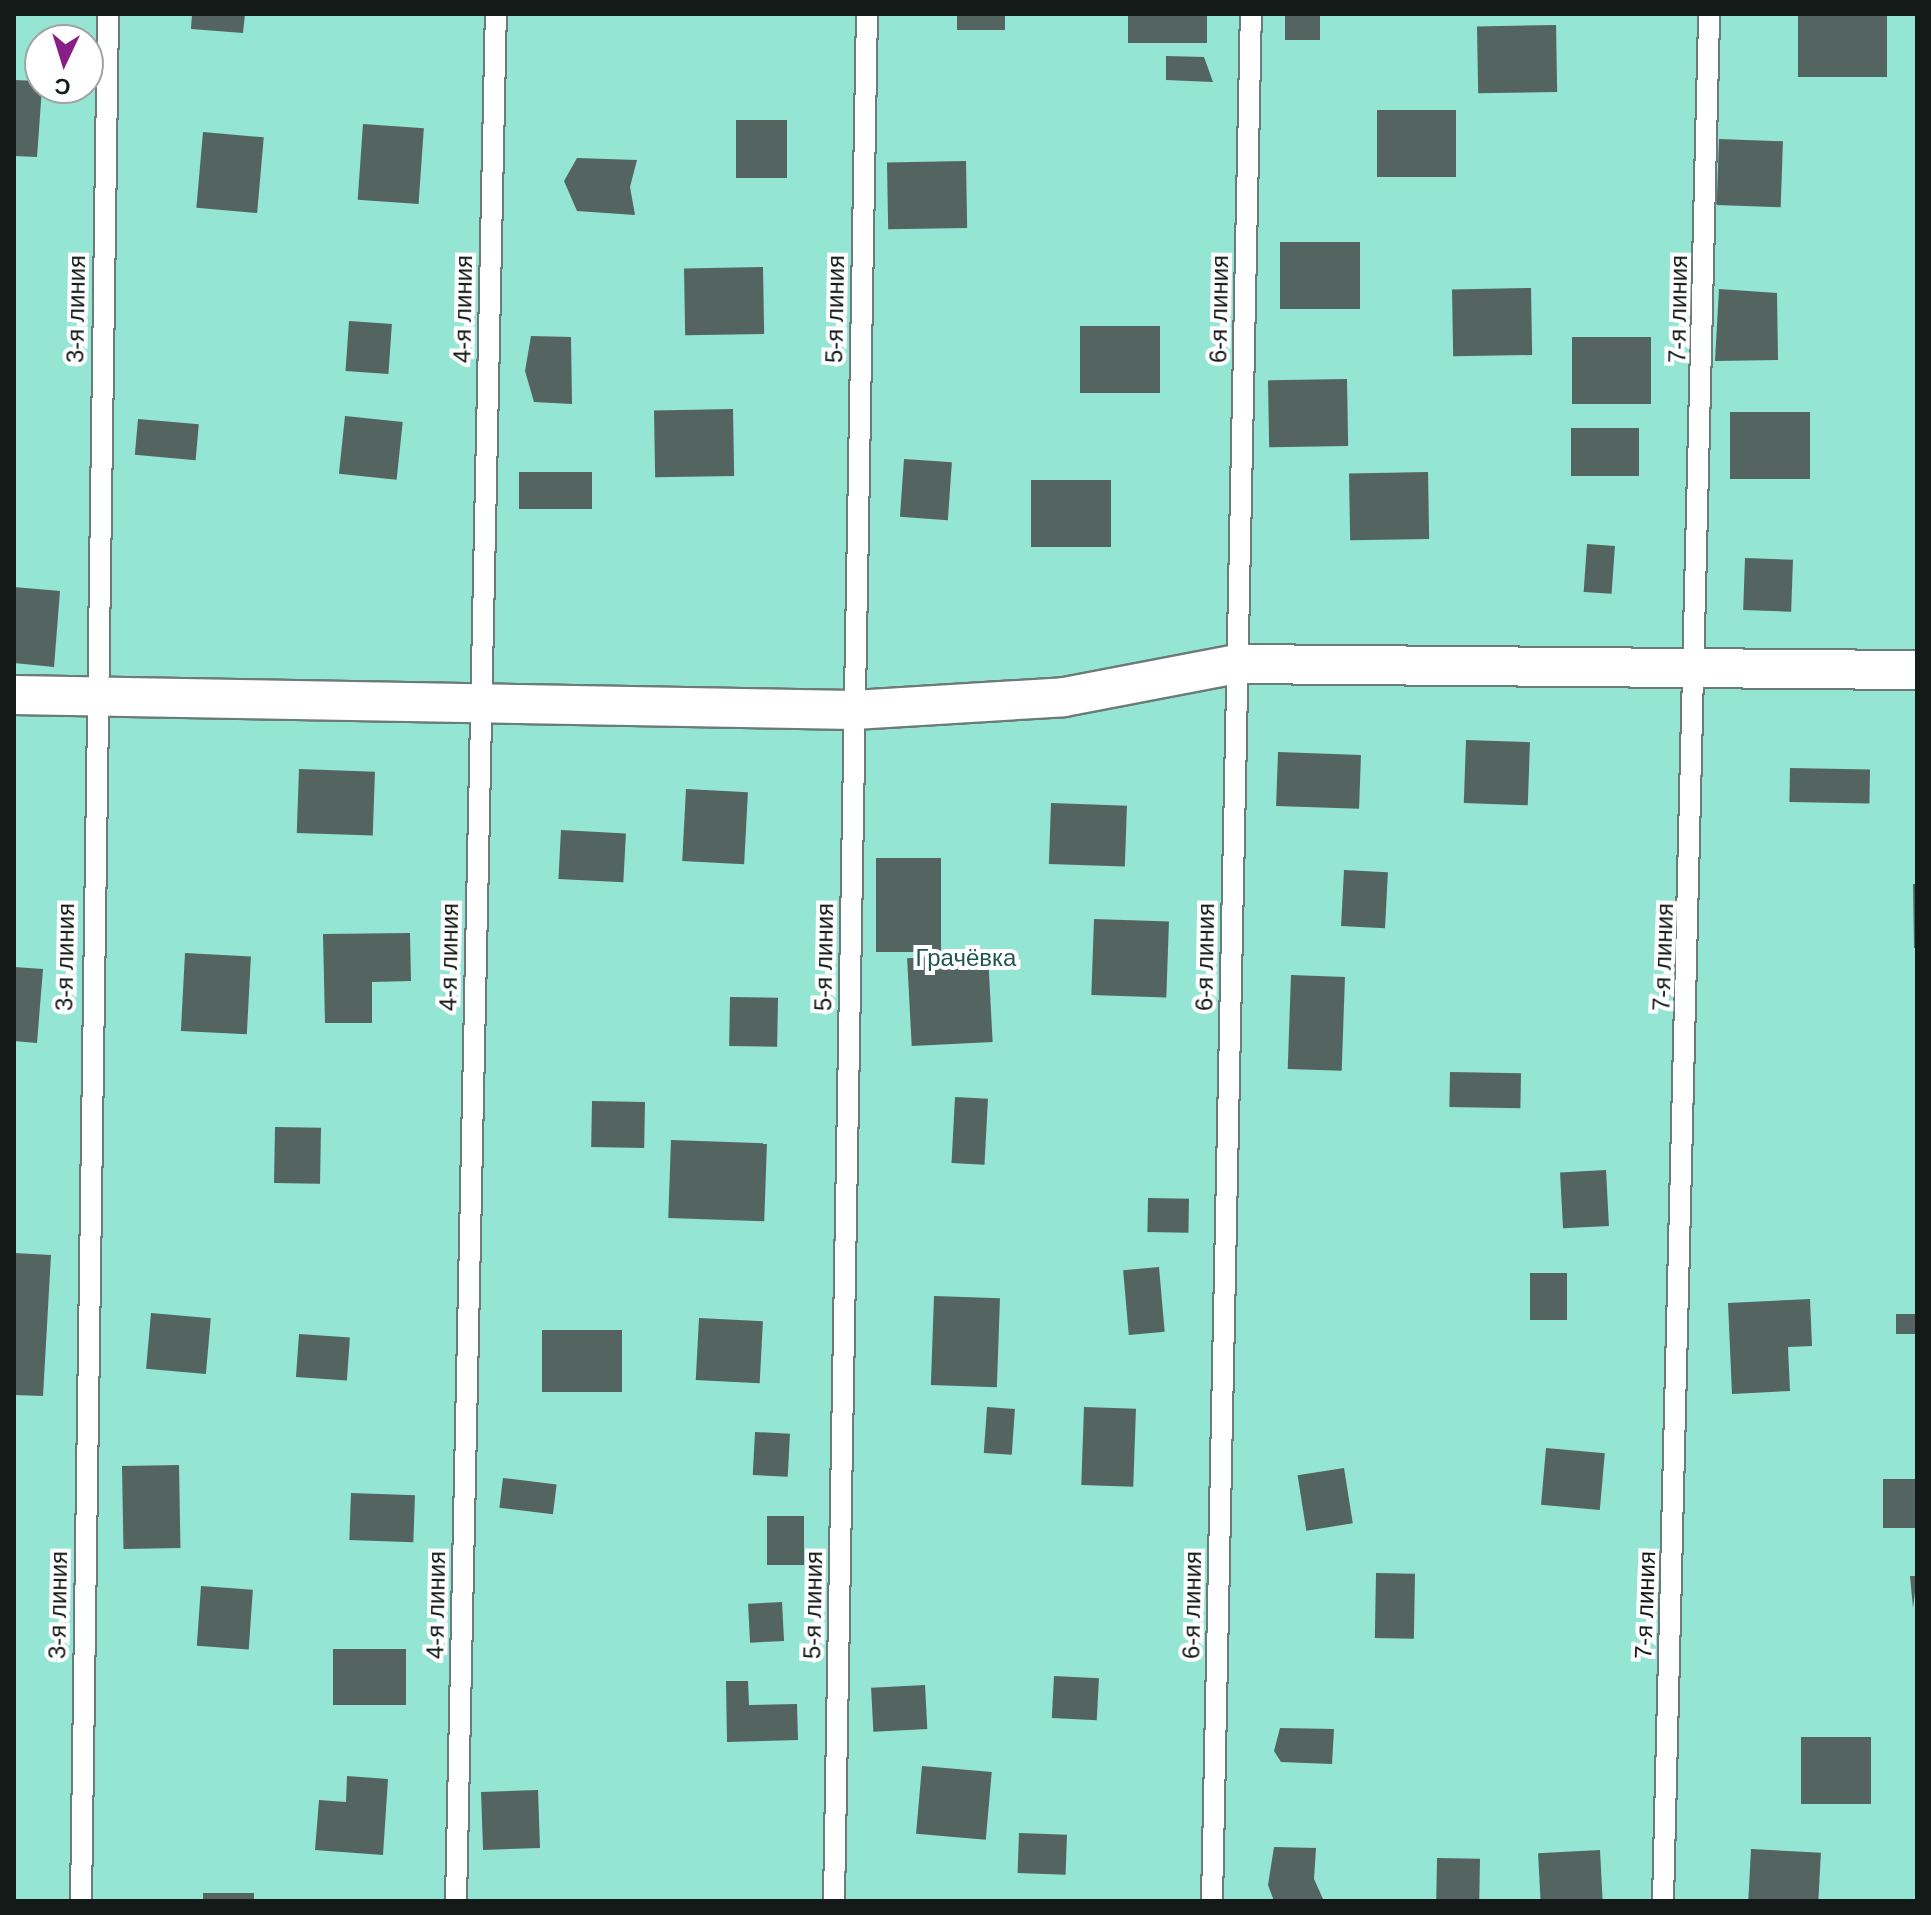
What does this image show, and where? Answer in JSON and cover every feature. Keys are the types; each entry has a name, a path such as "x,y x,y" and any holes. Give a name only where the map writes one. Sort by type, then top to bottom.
{"street":[{"path":"14,695 480,700 854,710 1064,697 1237,664 1696,665 1917,670"}],"lane":[{"name":"3-я линия","path":"81,1901 93,696 108,14"},
{"name":"4-я линия","path":"456,1901 496,14"},
{"name":"5-я линия","path":"834,1901 867,14"},
{"name":"6-я линия","path":"1212,1901 1251,14"},
{"name":"7-я линия","path":"1663,1901 1696,665 1709,14"}],"green space":[{"name":"Грачёвка","path":"14,14 1917,14 1917,1901 14,1901"}],"building":[{"path":"192,14 245,14 243,33 191,29"},
{"path":"957,14 1005,14 1005,30 957,30"},
{"path":"1128,14 1207,14 1207,43 1128,43"},
{"path":"1285,14 1320,14 1320,40 1285,40"},
{"path":"1798,14 1887,14 1887,77 1798,77"},
{"path":"1556,25 1557,92 1478,93 1477,26"},
{"path":"1166,56 1204,57 1213,82 1166,80"},
{"path":"14,80 24,80 24,104 41,104 37,157 14,156"},
{"path":"1377,110 1456,110 1456,177 1377,177"},
{"path":"736,120 787,120 787,178 736,178"},
{"path":"363,124 424,128 419,204 358,200"},
{"path":"203,132 264,137 257,213 196,208"},
{"path":"1719,139 1783,141 1781,207 1717,205"},
{"path":"577,158 637,160 630,187 635,215 577,211 564,181"},
{"path":"966,161 967,228 888,229 887,162"},
{"path":"1280,242 1360,242 1360,309 1280,309"},
{"path":"763,267 764,334 685,335 684,268"},
{"path":"1531,288 1532,355 1453,356 1452,289"},
{"path":"1719,289 1777,293 1778,360 1715,361"},
{"path":"349,321 392,324 388,374 346,371"},
{"path":"1080,326 1160,326 1160,393 1080,393"},
{"path":"531,336 571,337 572,404 534,402 525,371"},
{"path":"1572,337 1651,337 1651,404 1572,404"},
{"path":"1347,379 1348,446 1269,447 1268,380"},
{"path":"733,409 734,476 655,477 654,410"},
{"path":"1730,412 1810,412 1810,479 1730,479"},
{"path":"345,416 403,422 397,480 339,474"},
{"path":"138,419 199,424 196,460 135,455"},
{"path":"1571,428 1639,428 1639,476 1571,476"},
{"path":"904,459 952,462 948,520 900,517"},
{"path":"519,472 592,472 592,509 519,509"},
{"path":"1428,472 1429,539 1350,540 1349,473"},
{"path":"1031,480 1111,480 1111,547 1031,547"},
{"path":"1587,544 1615,546 1612,594 1584,592"},
{"path":"1745,558 1793,560 1791,612 1743,610"},
{"path":"14,587 60,591 54,667 14,663"},
{"path":"1466,740 1530,742 1528,805 1464,803"},
{"path":"1278,752 1361,755 1359,809 1276,806"},
{"path":"1790,768 1870,769 1869,803 1789,802"},
{"path":"299,769 375,772 373,836 297,833"},
{"path":"686,789 748,792 744,864 682,861"},
{"path":"1051,803 1127,806 1125,867 1049,864"},
{"path":"561,830 626,833 623,882 558,879"},
{"path":"876,858 941,858 941,952 876,952"},
{"path":"1344,870 1388,872 1385,928 1341,926"},
{"path":"1913,884 1917,884 1917,948 1914,948"},
{"path":"1094,919 1169,922 1166,998 1091,995"},
{"path":"410,933 411,981 372,982 372,1023 325,1023 323,934"},
{"path":"185,953 251,956 247,1034 181,1031"},
{"path":"988,954 993,1042 912,1046 907,958"},
{"path":"14,967 43,969 37,1043 14,1041"},
{"path":"1291,975 1345,977 1342,1071 1288,1069"},
{"path":"730,997 778,998 777,1047 729,1046"},
{"path":"1450,1072 1521,1073 1520,1108 1449,1107"},
{"path":"955,1097 988,1099 985,1165 952,1163"},
{"path":"592,1101 645,1102 644,1148 591,1147"},
{"path":"275,1127 321,1128 320,1184 274,1183"},
{"path":"671,1140 767,1143 764,1221 668,1218"},
{"path":"1606,1170 1609,1226 1563,1228 1560,1172"},
{"path":"1148,1198 1189,1199 1188,1233 1147,1232"},
{"path":"14,1253 51,1255 43,1396 14,1395"},
{"path":"1159,1267 1165,1332 1129,1335 1123,1270"},
{"path":"1530,1273 1567,1273 1567,1320 1530,1320"},
{"path":"934,1296 1000,1298 997,1387 931,1385"},
{"path":"1810,1299 1812,1346 1788,1347 1790,1391 1732,1394 1728,1303"},
{"path":"151,1313 211,1318 206,1374 146,1369"},
{"path":"1896,1314 1917,1314 1917,1334 1896,1334"},
{"path":"699,1318 763,1321 760,1383 696,1380"},
{"path":"542,1330 622,1330 622,1392 542,1392"},
{"path":"299,1334 350,1338 347,1380 296,1377"},
{"path":"987,1407 1015,1409 1012,1455 984,1453"},
{"path":"1084,1407 1136,1409 1133,1487 1081,1485"},
{"path":"755,1432 790,1434 788,1477 753,1475"},
{"path":"1546,1448 1605,1453 1600,1510 1541,1505"},
{"path":"179,1465 180,1548 123,1549 122,1466"},
{"path":"1344,1468 1353,1523 1306,1531 1298,1475"},
{"path":"503,1478 557,1485 553,1514 499,1508"},
{"path":"1883,1479 1917,1479 1917,1528 1883,1528"},
{"path":"351,1493 415,1495 413,1542 349,1540"},
{"path":"767,1516 804,1516 804,1565 767,1565"},
{"path":"1376,1573 1415,1574 1414,1639 1375,1638"},
{"path":"1910,1576 1917,1576 1913,1608"},
{"path":"201,1586 253,1590 249,1649 197,1646"},
{"path":"782,1602 784,1641 750,1643 748,1604"},
{"path":"333,1649 406,1649 406,1705 333,1705"},
{"path":"1054,1676 1099,1678 1097,1720 1052,1718"},
{"path":"726,1681 748,1681 749,1705 797,1704 798,1740 727,1742"},
{"path":"925,1685 927,1729 873,1732 871,1688"},
{"path":"1280,1728 1334,1729 1332,1764 1281,1762 1274,1751"},
{"path":"1801,1737 1871,1737 1871,1804 1801,1804"},
{"path":"922,1766 992,1772 986,1840 916,1834"},
{"path":"347,1776 388,1779 383,1855 315,1850 319,1800 346,1802"},
{"path":"538,1790 540,1848 483,1850 481,1792"},
{"path":"1019,1833 1067,1835 1066,1875 1018,1873"},
{"path":"1274,1847 1316,1848 1314,1879 1323,1899 1274,1901 1268,1885"},
{"path":"1751,1849 1821,1853 1818,1901 1748,1901"},
{"path":"1600,1850 1603,1901 1541,1901 1538,1853"},
{"path":"1437,1858 1480,1859 1479,1901 1436,1901"},
{"path":"203,1893 254,1893 254,1901 203,1901"}]}
